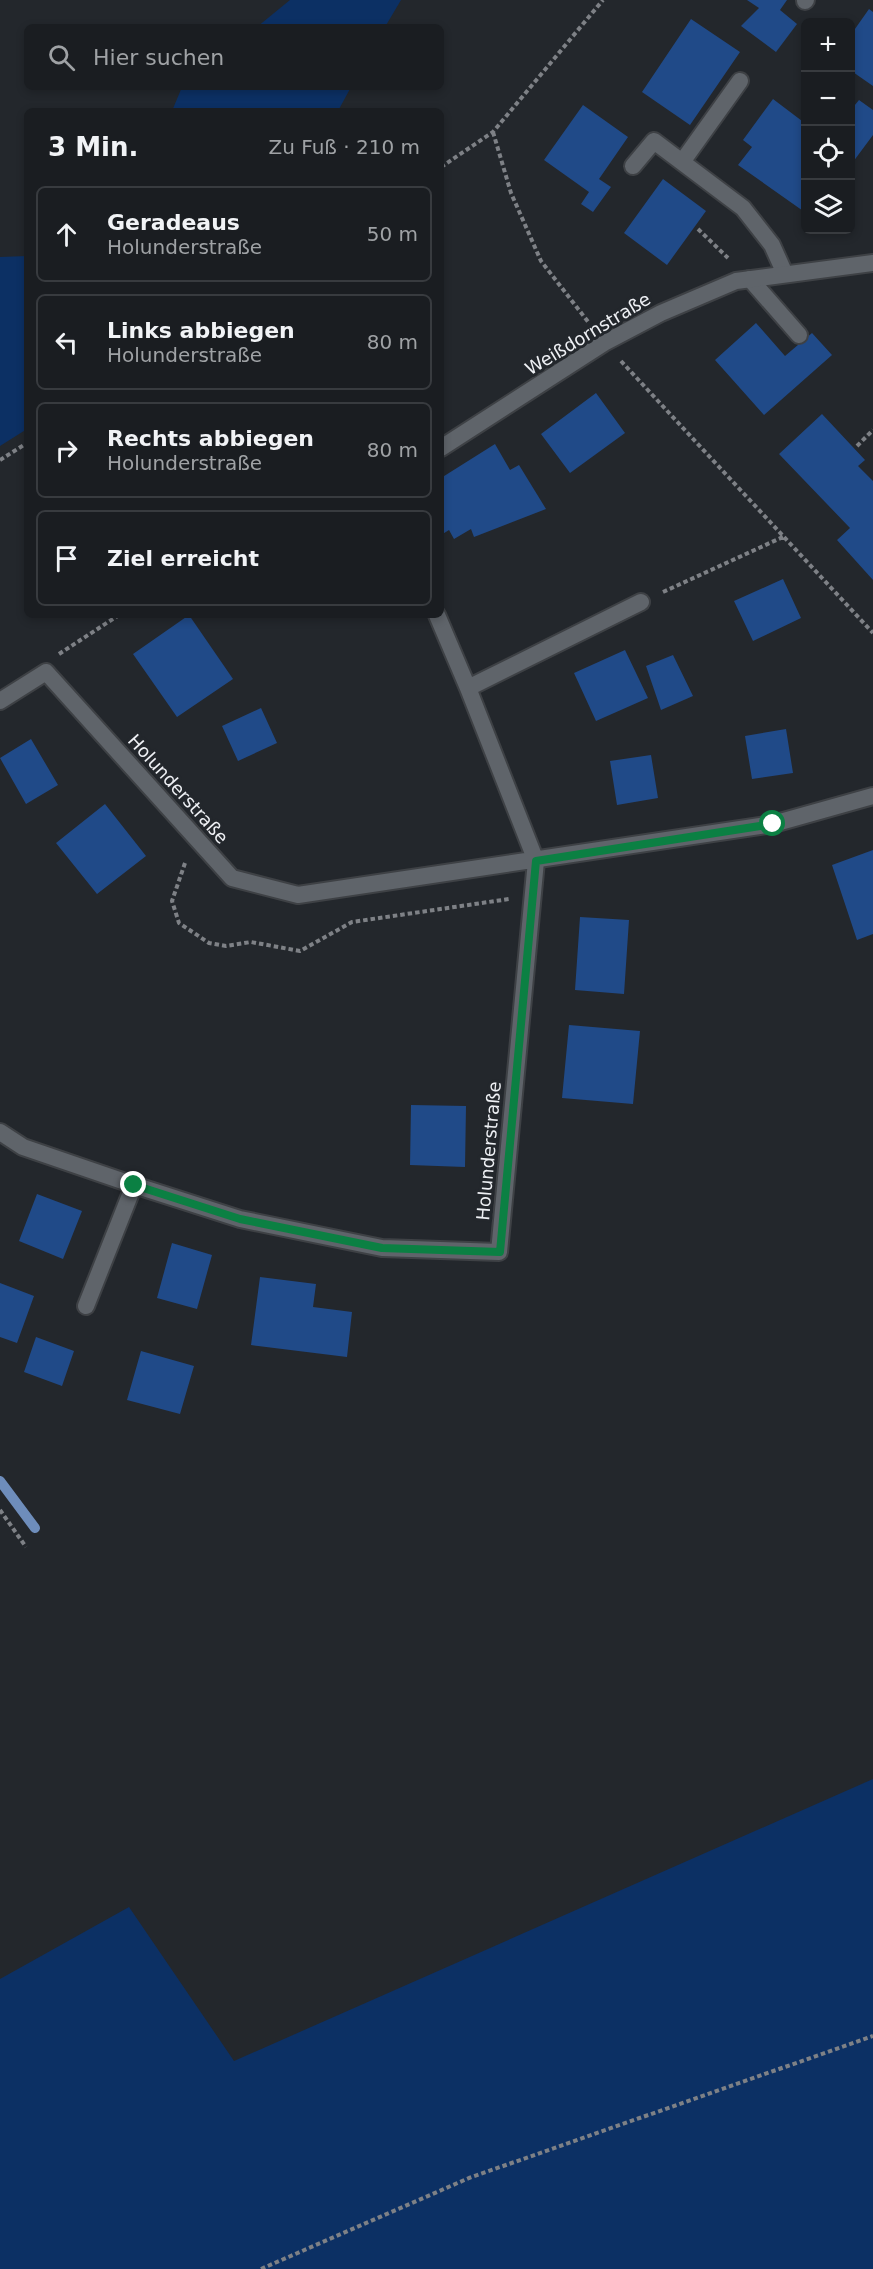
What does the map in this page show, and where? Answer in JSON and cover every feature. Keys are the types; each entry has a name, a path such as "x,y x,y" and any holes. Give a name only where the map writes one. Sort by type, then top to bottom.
{"street":[{"path":"682,162 740,81"},
{"path":"633,166 654,141 743,208 772,245 785,274"},
{"name":"Weißdornstraße","path":"444,446 604,343 661,312 736,281 873,263"},
{"path":"750,279 799,335"},
{"path":"468,688 641,602"},
{"path":"438,618 536,861"},
{"path":"0,701 46,672"},
{"name":"Holunderstraße","path":"46,672 232,878 298,896 773,824 873,796"},
{"name":"Holunderstraße","path":"0,1132 23,1147 240,1219 382,1248 500,1252 536,861"},
{"path":"86,1306 134,1185"}],"path":[{"path":"444,165 493,132 603,0"},
{"path":"493,132 511,193 541,261 604,343 873,633"},
{"path":"698,229 750,279"},
{"path":"857,446 873,430"},
{"path":"0,460 24,445"},
{"path":"641,602 785,536"},
{"path":"46,672 62,650 114,618"},
{"path":"194,836 172,901 179,923 209,943 226,946 251,942 300,951 352,922 533,895"},
{"path":"0,1510 26,1547"},
{"path":"261,2269 469,2178 873,2036"}],"shaded area":[{"path":"290,0 401,0 387,24 261,24"},
{"path":"181,90 349,90 340,108 173,108"},
{"path":"24,256 24,431 0,446 0,257"},
{"path":"873,1779 873,2269 0,2269 0,1979 129,1907 234,2061"}],"building":[{"path":"747,0 787,0 780,10 797,24 776,52 741,26 759,8"},
{"path":"869,9 873,12 873,86 855,73 855,29"},
{"path":"691,19 740,52 690,125 642,92"},
{"path":"773,99 801,120 801,209 738,165 752,147 743,140"},
{"path":"859,100 873,110 873,135 855,159 855,126 855,105"},
{"path":"583,105 628,137 599,179 611,187 593,212 581,204 589,192 544,160"},
{"path":"663,179 706,211 667,265 624,233"},
{"path":"756,323 785,356 812,333 832,355 764,415 715,360"},
{"path":"596,393 625,433 570,473 541,434"},
{"path":"822,414 865,460 858,466 873,481 873,580 837,540 850,528 779,454"},
{"path":"495,444 510,470 519,465 546,509 474,537 471,529 454,539 449,530 444,533 444,476"},
{"path":"783,579 801,618 753,641 734,601"},
{"path":"185,618 191,618 233,679 177,717 133,654"},
{"path":"625,650 648,698 596,721 574,673"},
{"path":"673,655 693,696 661,710 646,666"},
{"path":"261,708 277,743 238,761 222,726"},
{"path":"786,729 793,773 752,779 745,736"},
{"path":"31,739 58,785 26,804 0,758"},
{"path":"651,755 658,798 617,805 610,761"},
{"path":"105,804 146,856 97,894 56,843"},
{"path":"873,850 873,934 857,940 832,865"},
{"path":"580,917 629,920 624,994 575,990"},
{"path":"569,1025 640,1031 633,1104 562,1098"},
{"path":"411,1105 466,1106 465,1167 410,1165"},
{"path":"37,1194 82,1211 63,1259 19,1241"},
{"path":"172,1243 212,1255 197,1309 157,1298"},
{"path":"260,1277 316,1284 313,1307 352,1312 347,1357 251,1345"},
{"path":"0,1283 34,1296 17,1343 0,1337"},
{"path":"36,1337 74,1351 62,1386 24,1372"},
{"path":"141,1351 194,1366 180,1414 127,1400"}],"waterway":[{"path":"0,1481 35,1528"}],"route":[{"path":"134,1185 240,1219 382,1248 500,1252 536,861 773,824"}]}
